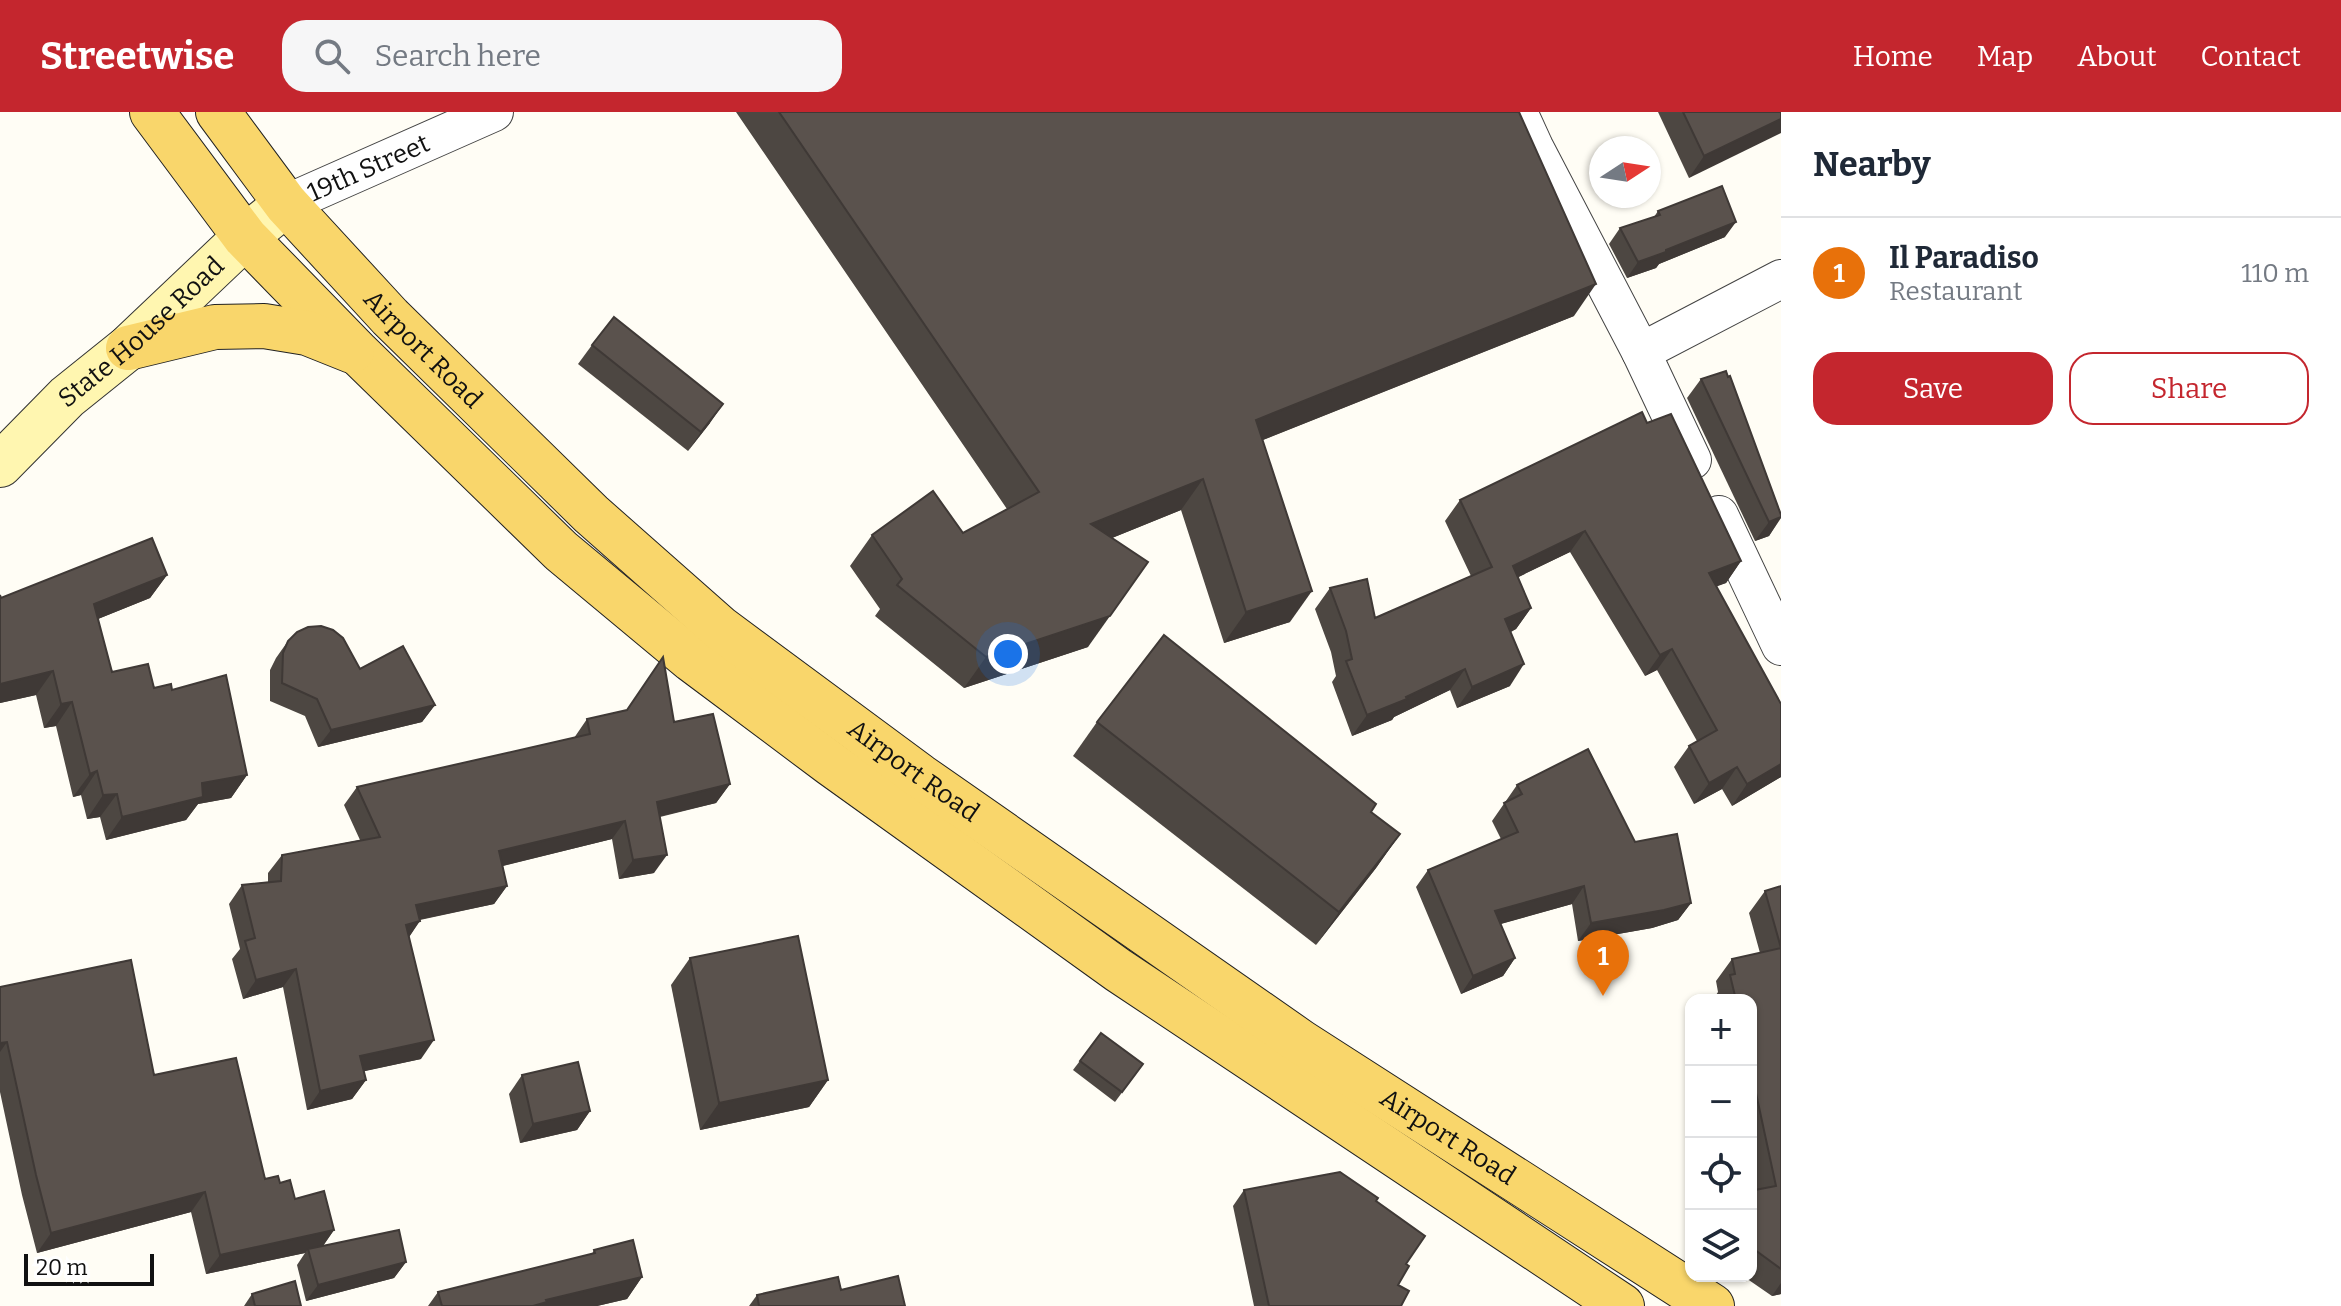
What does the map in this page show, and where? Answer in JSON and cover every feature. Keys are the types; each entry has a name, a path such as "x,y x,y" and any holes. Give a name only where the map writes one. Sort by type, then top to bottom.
{"main road":[{"name":"Airport Road","path":"152,112 245,237 358,353 561,551 692,660 1118,970 1622,1306"},
{"name":"Airport Road","path":"218,112 286,204 390,317 580,503 720,628 920,776 1301,1042 1712,1306"},
{"name":"State House Road","path":"0,465 67,397 128,348 245,237 286,204"},
{"path":"128,348 215,327 264,326 307,333 358,353"},
{"path":"1118,970 1143,930"}],"street":[{"name":"19th Street","path":"286,204 494,112"},
{"path":"1518,112 1641,352 1781,646"},
{"path":"1641,352 1781,279"}],"building":[{"path":"779,112 1519,112 1596,284 1256,420 1312,591 1246,612 1203,479 1091,524 1148,562 1110,616 986,657 897,585 902,579 872,535 933,491 963,533 1039,492"},
{"path":"1683,112 1781,112 1781,119 1704,156"},
{"path":"1722,186 1736,222 1638,262 1620,228 1660,215 1658,211"},
{"path":"614,317 723,404 701,432 592,345"},
{"path":"1726,371 1781,515 1769,522 1701,379"},
{"path":"1642,412 1647,423 1671,414 1741,561 1709,573 1781,704 1781,764 1747,784 1737,767 1709,783 1689,746 1717,730 1672,649 1660,655 1585,531 1513,566 1531,608 1505,619 1524,664 1472,687 1465,669 1407,699 1367,715 1346,661 1352,659 1346,631 1330,588 1367,579 1375,618 1492,567 1460,500"},
{"path":"152,538 167,575 94,604 112,672 148,664 154,688 171,684 172,690 226,675 247,775 202,783 203,797 122,817 117,794 103,795 97,771 90,774 72,702 61,704 53,671 0,684 0,595 1,598"},
{"path":"321,626 343,638 360,669 403,646 435,705 331,730 317,699 282,683 283,653 288,641 308,627"},
{"path":"1164,635 1376,804 1371,812 1400,834 1339,912 1097,722"},
{"path":"663,657 674,722 713,714 730,784 657,802 667,855 633,860 625,821 499,851 507,886 416,905 420,921 406,925 434,1040 360,1056 366,1080 320,1091 296,969 256,980 245,941 255,938 242,885 281,881 282,855 380,837 357,787 590,734 587,719 627,710"},
{"path":"1588,749 1635,842 1677,834 1691,903 1591,923 1584,886 1495,911 1515,958 1473,976 1428,870 1518,832 1504,803 1522,794 1517,785"},
{"path":"1781,886 1781,948 1765,891"},
{"path":"798,936 828,1080 719,1103 690,958"},
{"path":"1781,948 1781,1269 1757,1251 1757,1190 1776,1186 1757,1098 1757,994 1735,994 1730,975 1735,974 1732,959"},
{"path":"131,960 154,1075 236,1058 265,1179 278,1176 280,1183 290,1180 295,1199 324,1191 334,1230 220,1255 205,1192 51,1233 7,1042 0,1043 0,987"},
{"path":"1101,1033 1143,1064 1122,1092 1080,1061"},
{"path":"578,1062 590,1111 533,1124 522,1075"},
{"path":"1340,1172 1425,1236 1406,1264 1409,1266 1398,1285 1409,1291 1401,1306 1269,1306 1244,1190"},
{"path":"399,1230 406,1262 318,1285 308,1249"},
{"path":"633,1240 642,1277 546,1300 533,1306 442,1306 438,1292 595,1253 594,1250"},
{"path":"898,1276 905,1306 759,1306 757,1295 838,1277 841,1290"},
{"path":"295,1281 301,1306 255,1306 252,1294"}],"place":[{"name":"Il Paradiso","path":"1603,996"}]}
